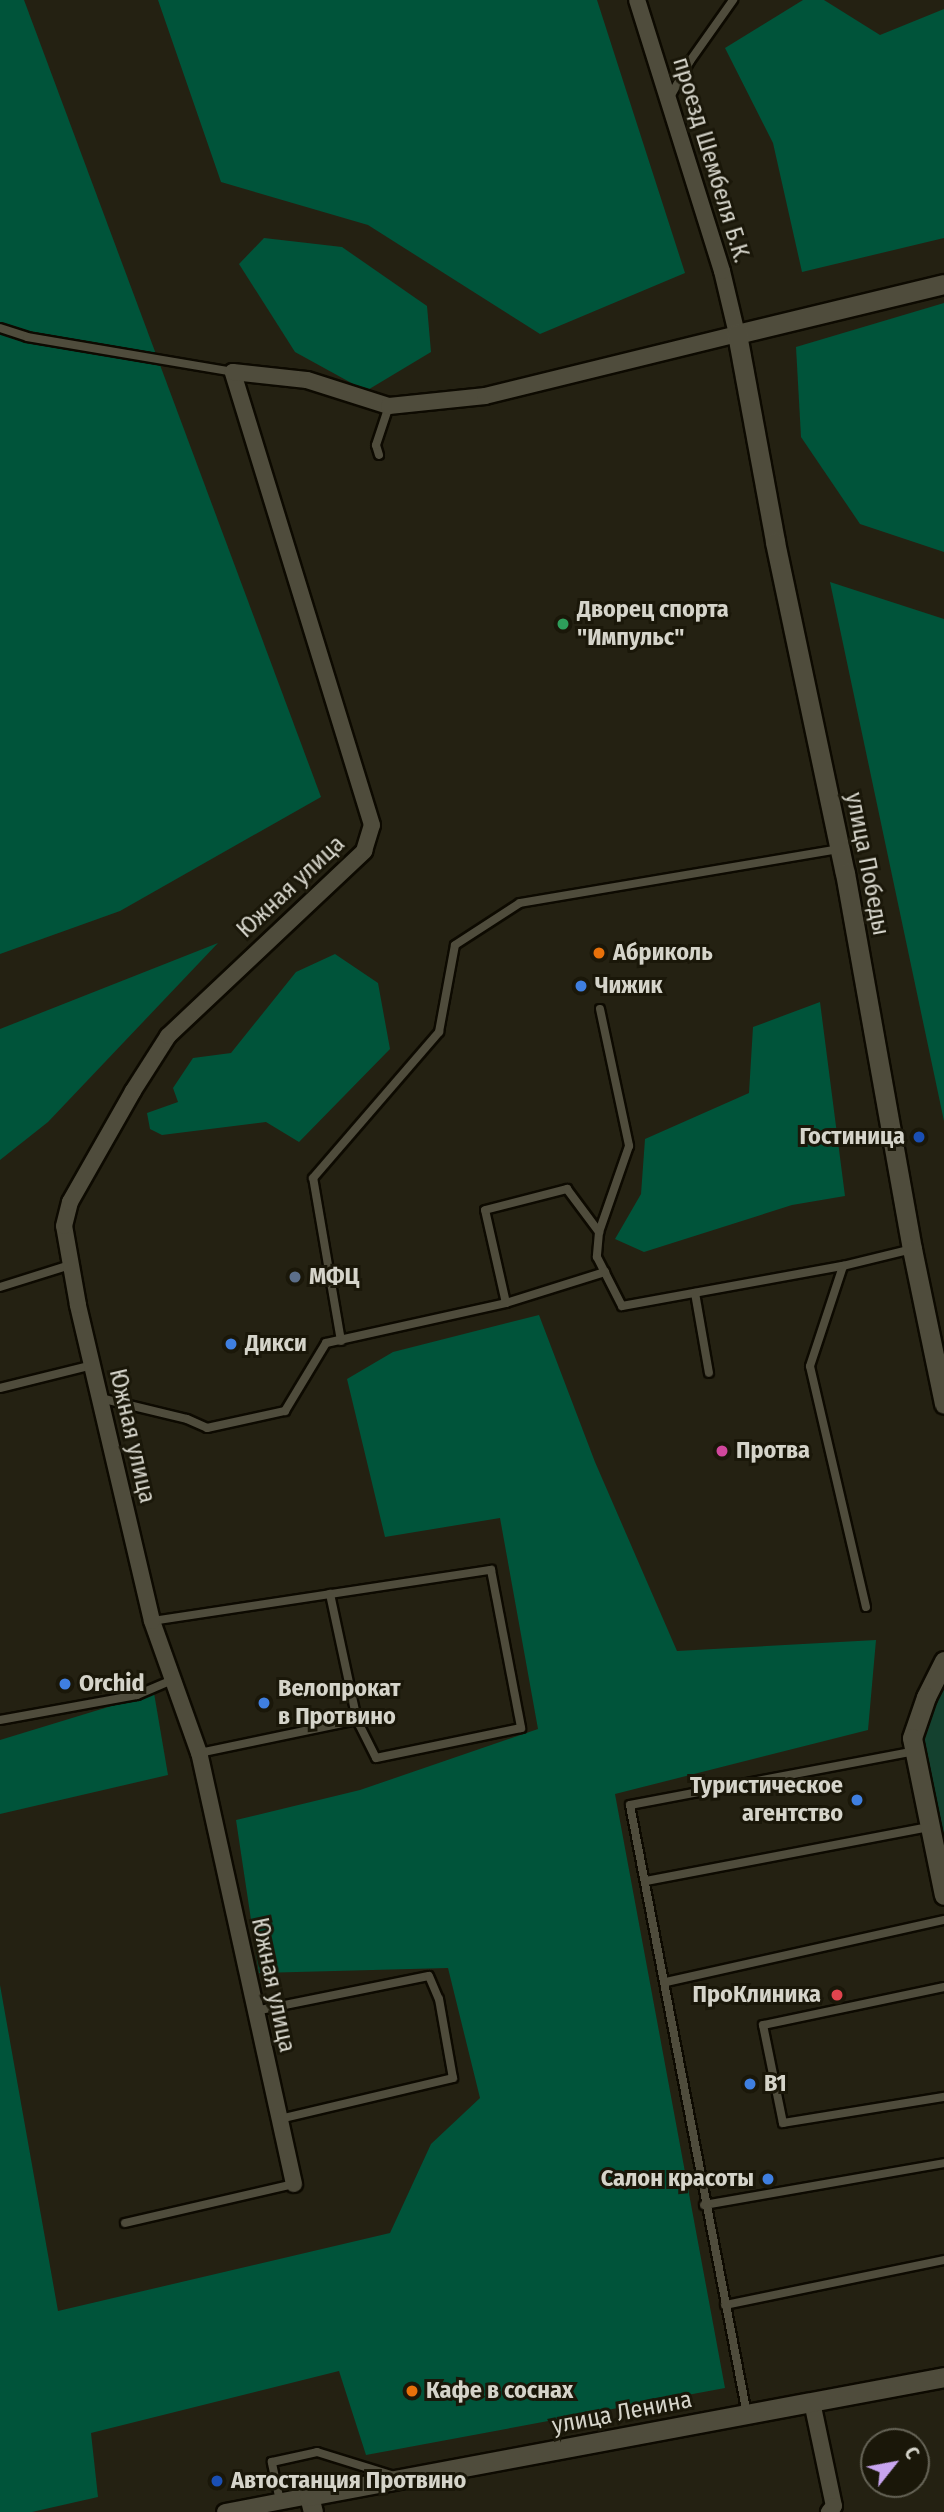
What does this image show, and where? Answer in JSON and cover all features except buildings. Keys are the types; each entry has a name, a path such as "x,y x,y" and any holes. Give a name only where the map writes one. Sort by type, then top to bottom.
{"street":[{"name":"проезд Шембеля Б.К.","path":"637,0 722,271 737,334"},
{"path":"233,372 307,380 389,406 485,396 944,284"},
{"name":"улица Победы","path":"737,334 775,542 840,849 912,1249 944,1404"},
{"name":"Южная улица","path":"233,372 365,795 372,825 364,851 169,1036 133,1091 70,1202 64,1226 92,1365 152,1620 199,1753 293,2184"},
{"path":"944,1661 926,1697 912,1738 944,1895"},
{"name":"улица Ленина","path":"311,2504 407,2480 944,2376"},
{"path":"812,2402 834,2505 829,2512"},
{"path":"225,2512 280,2501 311,2504"}],"lane":[{"path":"668,100 690,61 733,0"},
{"path":"0,328 27,337 233,372"},
{"path":"379,455 376,445 389,406"},
{"path":"341,1341 313,1178 439,1032 455,945 520,903 840,849"},
{"path":"600,1009 629,1146 599,1232 597,1257 622,1306 843,1266 912,1249"},
{"path":"506,1303 485,1210 567,1189 599,1232"},
{"path":"0,1287 70,1265"},
{"path":"843,1266 810,1366 866,1606"},
{"path":"100,1398 187,1419 207,1428 285,1411 326,1343 506,1303 605,1272"},
{"path":"695,1293 709,1373"},
{"path":"0,1388 92,1365"},
{"path":"152,1620 491,1570 521,1728 376,1758 357,1720 330,1594"},
{"path":"0,1720 137,1695 172,1680"},
{"path":"199,1753 357,1720"},
{"path":"747,2414 630,1805 915,1751"},
{"path":"646,1881 930,1827"},
{"path":"666,1982 944,1920"},
{"path":"255,2011 429,1976 439,1999 453,2078 279,2119"},
{"path":"944,1987 763,2025 783,2123 944,2096"},
{"path":"705,2205 944,2162"},
{"path":"125,2223 293,2184"},
{"path":"725,2305 944,2260"},
{"path":"280,2501 272,2462 317,2452 407,2480"}],"green space":[{"path":"0,0 24,0 321,797 120,911 0,954"},
{"path":"158,0 597,0 685,273 540,334 368,225 221,182"},
{"path":"803,0 824,0 880,35 944,9 944,238 802,272 773,143 725,48"},
{"path":"264,238 342,247 427,306 431,352 366,391 295,352 239,264"},
{"path":"944,303 944,552 860,524 801,437 796,347"},
{"path":"830,582 944,619 944,1121"},
{"path":"218,943 48,1122 0,1160 0,1029"},
{"path":"335,954 378,983 390,1049 299,1142 266,1122 162,1135 150,1129 147,1113 178,1102 173,1088 193,1058 231,1053 296,972"},
{"path":"820,1002 845,1196 792,1205 644,1252 615,1239 641,1194 645,1139 749,1093 753,1027"},
{"path":"539,1315 595,1462 677,1651 876,1640 868,1730 615,1794 725,2388 366,2455 339,2371 91,2433 98,2497 32,2512 0,2512 0,1985 58,2311 390,2233 431,2144 480,2098 448,1968 259,1973 236,1820 360,1790 538,1729 500,1518 385,1537 347,1379 393,1352"},
{"path":"944,1661 944,1895 915,1751"},
{"path":"154,1693 168,1775 0,1814 0,1740"}],"place":[{"name":"Дворец спорта \"Импульс\"","path":"563,624"},
{"name":"Абриколь","path":"599,953"},
{"name":"Чижик","path":"581,986"},
{"name":"Гостиница","path":"919,1137"},
{"name":"МФЦ","path":"295,1277"},
{"name":"Дикси","path":"231,1344"},
{"name":"Протва","path":"722,1451"},
{"name":"Orchid","path":"65,1684"},
{"name":"Велопрокат в Протвино","path":"264,1703"},
{"name":"Туристическое агентство","path":"857,1800"},
{"name":"ПроКлиника","path":"837,1995"},
{"name":"В1","path":"750,2084"},
{"name":"Салон красоты","path":"768,2179"},
{"name":"Кафе в соснах","path":"412,2391"},
{"name":"Автостанция Протвино","path":"217,2481"}]}
